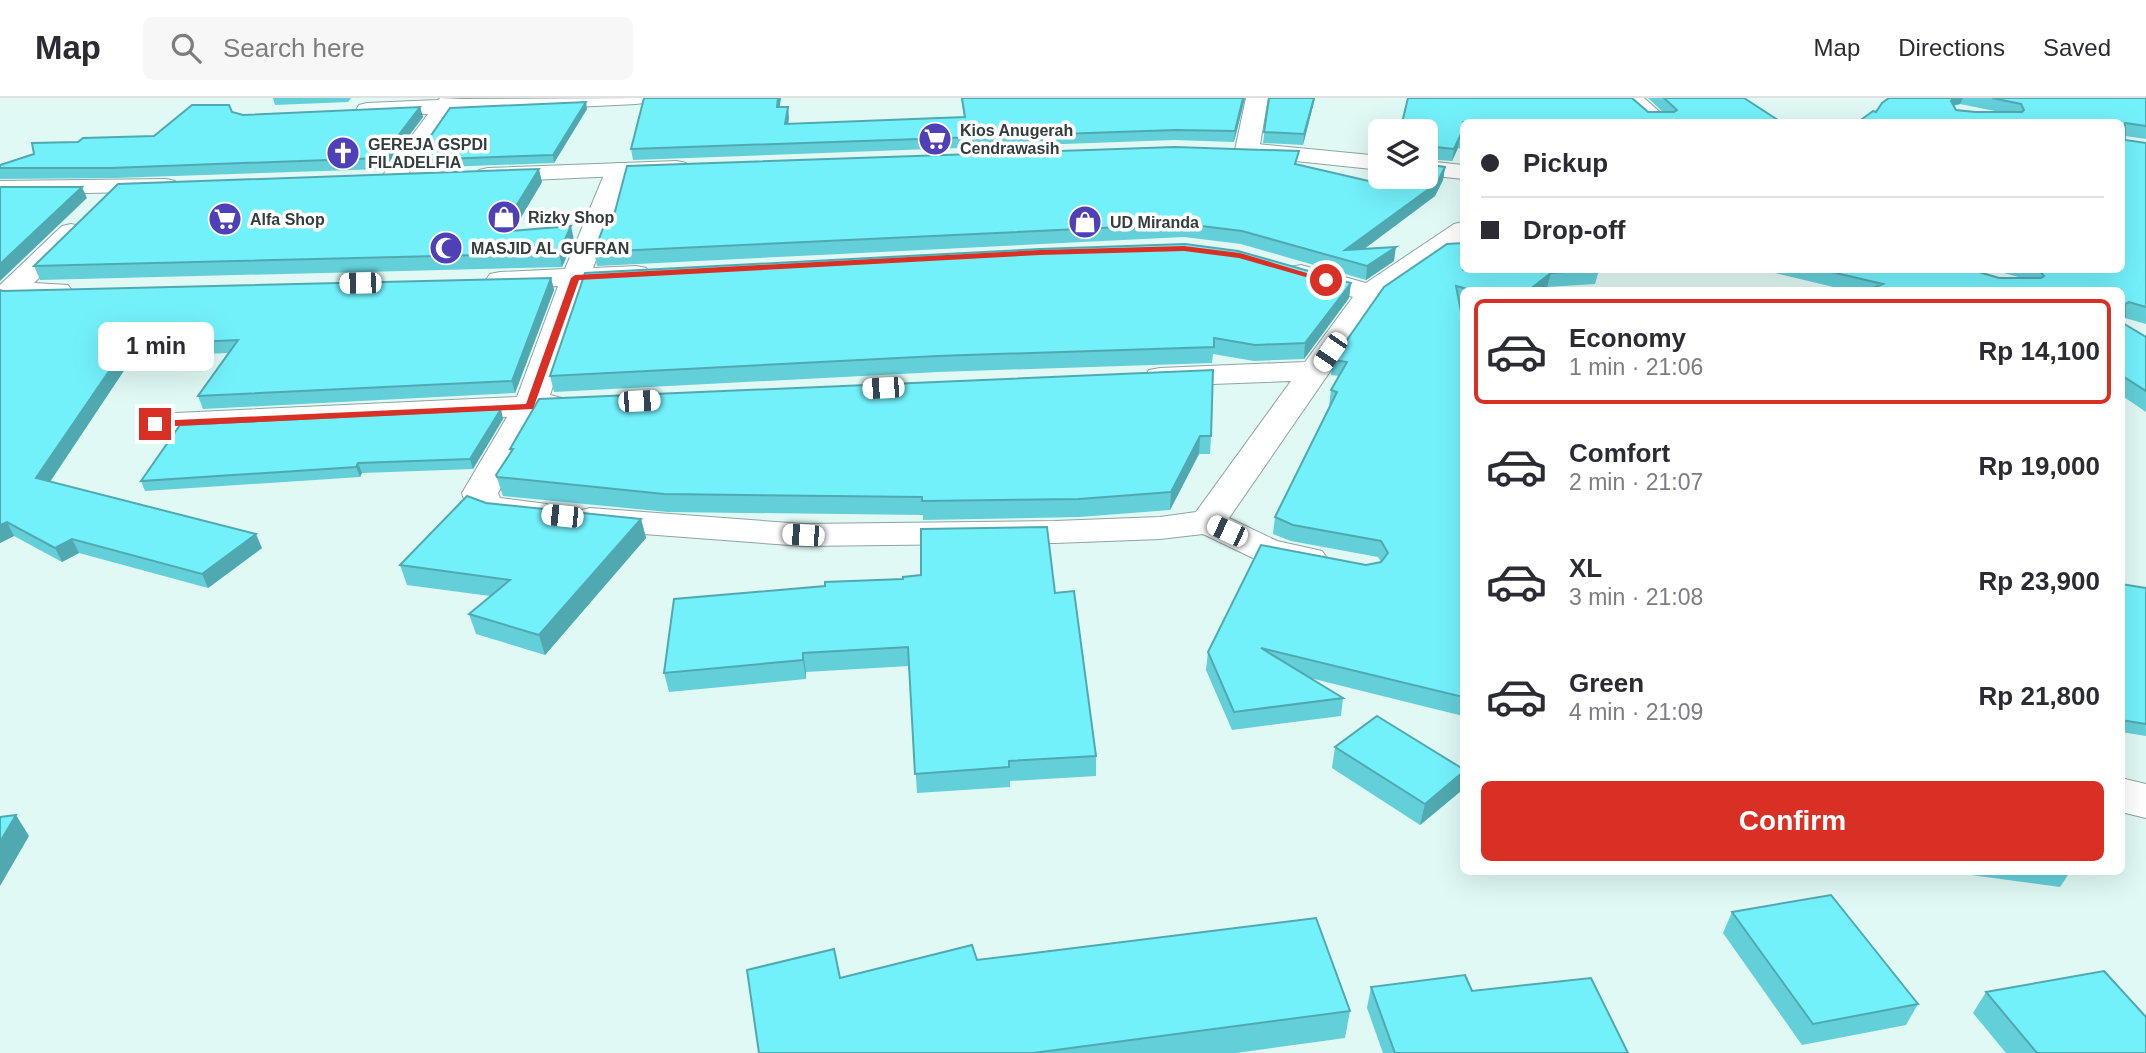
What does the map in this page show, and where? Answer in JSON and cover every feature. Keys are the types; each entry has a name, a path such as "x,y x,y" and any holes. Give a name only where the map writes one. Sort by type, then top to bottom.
{"street":[{"path":"352,111 448,102 636,98"},
{"path":"1247,150 1257,98"},
{"path":"1631,98 1656,119"},
{"path":"392,179 448,102"},
{"path":"1223,150 1368,162"},
{"path":"472,176 700,167"},
{"path":"1438,169 1460,172"},
{"path":"618,170 575,278 530,407 480,493 483,503 492,508 631,523 803,535 1055,532 1160,528 1208,522 1266,550 1339,564"},
{"path":"364,180 418,178"},
{"path":"0,188 184,186"},
{"path":"5,296 115,188"},
{"path":"1208,522 1370,293 1460,232"},
{"path":"1273,265 1370,293"},
{"path":"479,280 656,273"},
{"path":"5,296 78,291"},
{"path":"1128,378 1317,371"},
{"path":"155,424 584,404"},
{"path":"2125,796 2146,801"}],"building":[{"path":"644,98 778,98 777,107 788,107 785,124 965,117 962,98 1243,98 1235,131 1175,130 631,149"},
{"path":"1269,98 1314,98 1304,134 1264,132"},
{"path":"1408,98 1632,98 1648,112 1674,112 1677,110 1664,98 1744,98 1776,119 1460,119 1460,136 1454,149 1438,147 1438,119 1403,119"},
{"path":"1889,98 1953,98 1951,101 1956,110 2022,112 2024,110 2021,104 1992,98 2146,98 2146,126 2125,123 2125,119 1862,119 1873,111 1876,112"},
{"path":"586,102 553,155 414,160 450,108"},
{"path":"192,105 229,105 232,112 243,115 420,107 381,158 110,168 0,168 0,165 34,154 32,143 154,136"},
{"path":"2125,140 2146,143 2146,307 2129,302 2125,304 2125,287 1876,287 1883,284 1836,273 1982,273 1999,278 2044,276 2042,273 2125,273"},
{"path":"1175,147 1299,151 1295,164 1368,181 1368,189 1429,189 1345,250 1396,247 1367,266 1242,231 1185,224 594,252 605,223 612,223 627,166"},
{"path":"1438,166 1445,167 1438,181"},
{"path":"539,169 500,232 571,226 559,253 34,266 118,184"},
{"path":"0,187 82,187 0,264"},
{"path":"1460,243 1460,273 1551,273 1533,287 1456,286 1460,307 1460,696 1261,648 1343,698 1234,712 1208,652 1261,545 1366,565 1381,562 1388,553 1381,541 1293,525 1275,517 1337,392 1331,390 1347,362 1333,360 1384,287 1447,244"},
{"path":"1185,244 1238,251 1351,283 1305,343 1255,345 1214,338 1214,347 937,356 550,376 585,273"},
{"path":"551,278 512,381 198,396 238,340 127,345 36,478 256,534 202,574 72,539 55,548 7,522 0,525 0,290"},
{"path":"2125,324 2146,337 2146,391 2125,378"},
{"path":"1213,370 1211,436 1200,436 1171,492 1079,499 922,501 922,497 664,494 496,475 539,399"},
{"path":"501,409 470,459 358,463 356,467 141,481 180,425"},
{"path":"467,496 486,503 641,519 539,635 469,614 510,580 400,565"},
{"path":"1047,527 1055,593 1074,591 1096,756 1009,761 1009,767 915,774 908,647 803,653 803,660 664,673 674,599 825,586 825,582 903,579 921,575 921,529"},
{"path":"2125,585 2146,588 2146,724 2125,721"},
{"path":"1377,716 1460,767 1460,775 1425,804 1335,747"},
{"path":"16,815 0,842 0,817"},
{"path":"1831,895 1918,1004 1813,1024 1732,912"},
{"path":"1316,918 1350,1011 1033,1053 759,1053 747,970 834,949 840,978 972,945 977,960"},
{"path":"2104,971 2146,1017 2146,1053 2037,1053 1986,992"},
{"path":"1465,975 1472,991 1591,978 1628,1053 1395,1053 1371,987"}],"place":[{"name":"Kios Anugerah Cendrawasih","path":"935,139"},
{"name":"GEREJA GSPDI FILADELFIA","path":"343,153"},
{"name":"Rizky Shop","path":"504,217"},
{"name":"Alfa Shop","path":"225,219"},
{"name":"UD Miranda","path":"1085,222"},
{"name":"MASJID AL GUFRAN","path":"446,248"}],"route":[{"path":"155,424 530,407 575,278 1184,248 1240,255 1326,280"}]}
